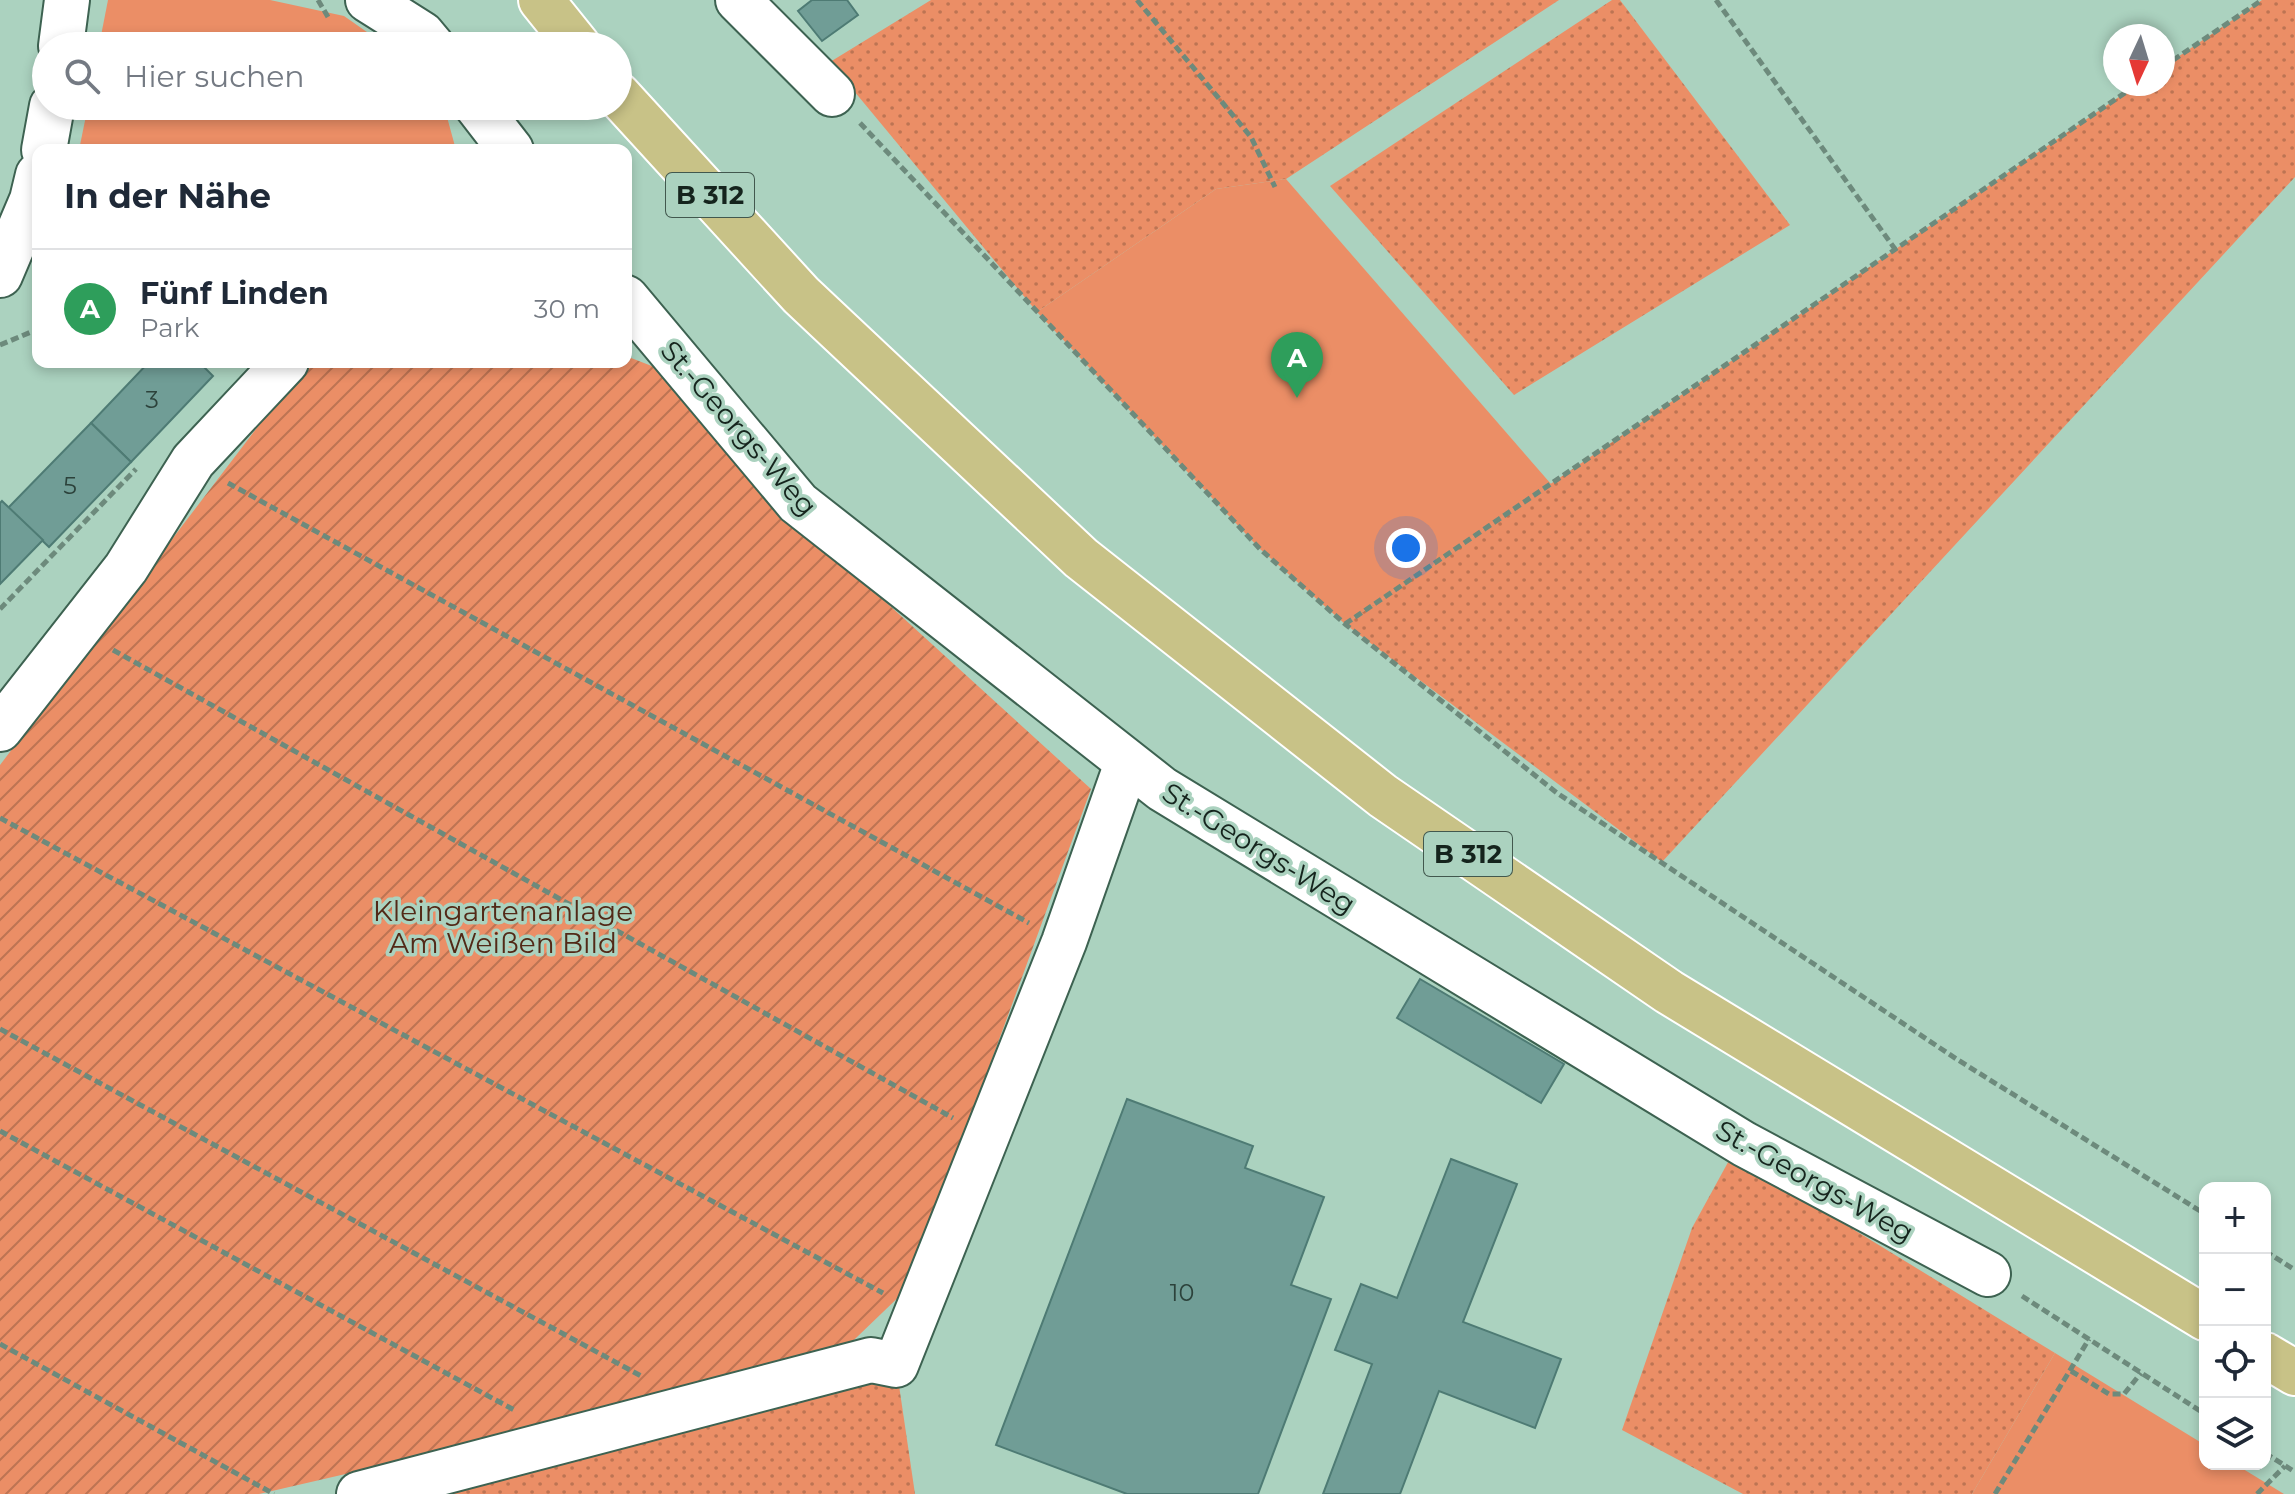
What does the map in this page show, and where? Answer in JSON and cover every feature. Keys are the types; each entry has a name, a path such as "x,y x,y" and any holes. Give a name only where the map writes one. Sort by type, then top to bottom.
{"main road":[{"path":"541,0 567,32"},
{"name":"B 312","path":"632,110 801,295 1081,558 1383,796 1669,992 2199,1314"},
{"path":"2271,1359 2295,1373"}],"street":[{"path":"63,32 67,0"},
{"path":"368,0 419,32"},
{"path":"738,0 832,94"},
{"path":"45,144 49,120"},
{"path":"488,120 506,144"},
{"path":"0,275 32,200"},
{"name":"St.-Georgs-Weg","path":"632,305 798,503 1162,789 1744,1144 1988,1274"},
{"path":"0,729 126,568 193,461 280,368"},
{"path":"359,1494 871,1360 896,1365 1064,942 1127,763"}],"path":[{"path":"1137,0 1251,137 1275,187"},
{"path":"1716,0 1895,249"},
{"path":"2175,59 2262,0"},
{"path":"832,94 1260,549 1345,624 1557,793 1958,1060 2199,1210"},
{"path":"1345,624 2120,96"},
{"path":"0,345 32,332"},
{"path":"193,461 1064,942"},
{"path":"0,609 143,462"},
{"path":"78,629 986,1136"},
{"path":"0,818 917,1312"},
{"path":"0,1029 695,1405"},
{"path":"0,1131 566,1438"},
{"path":"2270,1254 2295,1270"},
{"path":"1988,1274 2199,1410"},
{"path":"1995,1494 2089,1339"},
{"path":"0,1344 274,1494"},
{"path":"2071,1371 2109,1394 2124,1394 2141,1373"},
{"path":"2271,1457 2295,1472"},
{"path":"2257,1494 2285,1466"}],"green space":[{"path":"108,0 270,0 344,16 367,32 102,32"},
{"path":"931,0 1559,0 1286,179 1216,189 1037,312 830,62"},
{"path":"1612,0 1620,0 1790,225 1514,395 1330,186"},
{"path":"2262,0 2295,0 2295,177 1662,862 1345,624 2120,96 2175,96 2175,59"},
{"path":"85,120 448,120 454,144 80,144"},
{"path":"1286,179 1551,484 1345,624 1260,549 1037,312 1216,189"},
{"name":"Kleingartenanlage Am Weißen Bild","path":"632,358 662,370 788,513 1091,789 908,1288 831,1362 259,1494 0,1494 0,765 302,368 632,368"},
{"path":"1732,1155 2055,1353 1972,1494 1743,1494 1622,1430 1692,1228"},
{"path":"2055,1353 2199,1441 2199,1470 2245,1470 2284,1494 1972,1494"},
{"path":"896,1365 915,1494 359,1494"}],"building":[{"path":"812,0 847,0 858,15 822,41 798,11"},
{"path":"143,368 205,368 213,376 131,462 91,423"},
{"path":"91,423 131,462 49,547 8,508"},
{"path":"2,501 43,540 0,584 0,503"},
{"path":"1420,979 1564,1064 1541,1103 1397,1018"},
{"path":"1127,1099 1253,1146 1245,1168 1324,1197 1291,1285 1331,1299 1258,1494 1127,1494 996,1445"},
{"path":"1451,1159 1517,1184 1463,1322 1561,1359 1535,1428 1439,1391 1400,1494 1323,1494 1372,1364 1335,1350 1361,1284 1397,1298"}],"place":[{"name":"Fünf Linden","path":"1297,398"}]}
